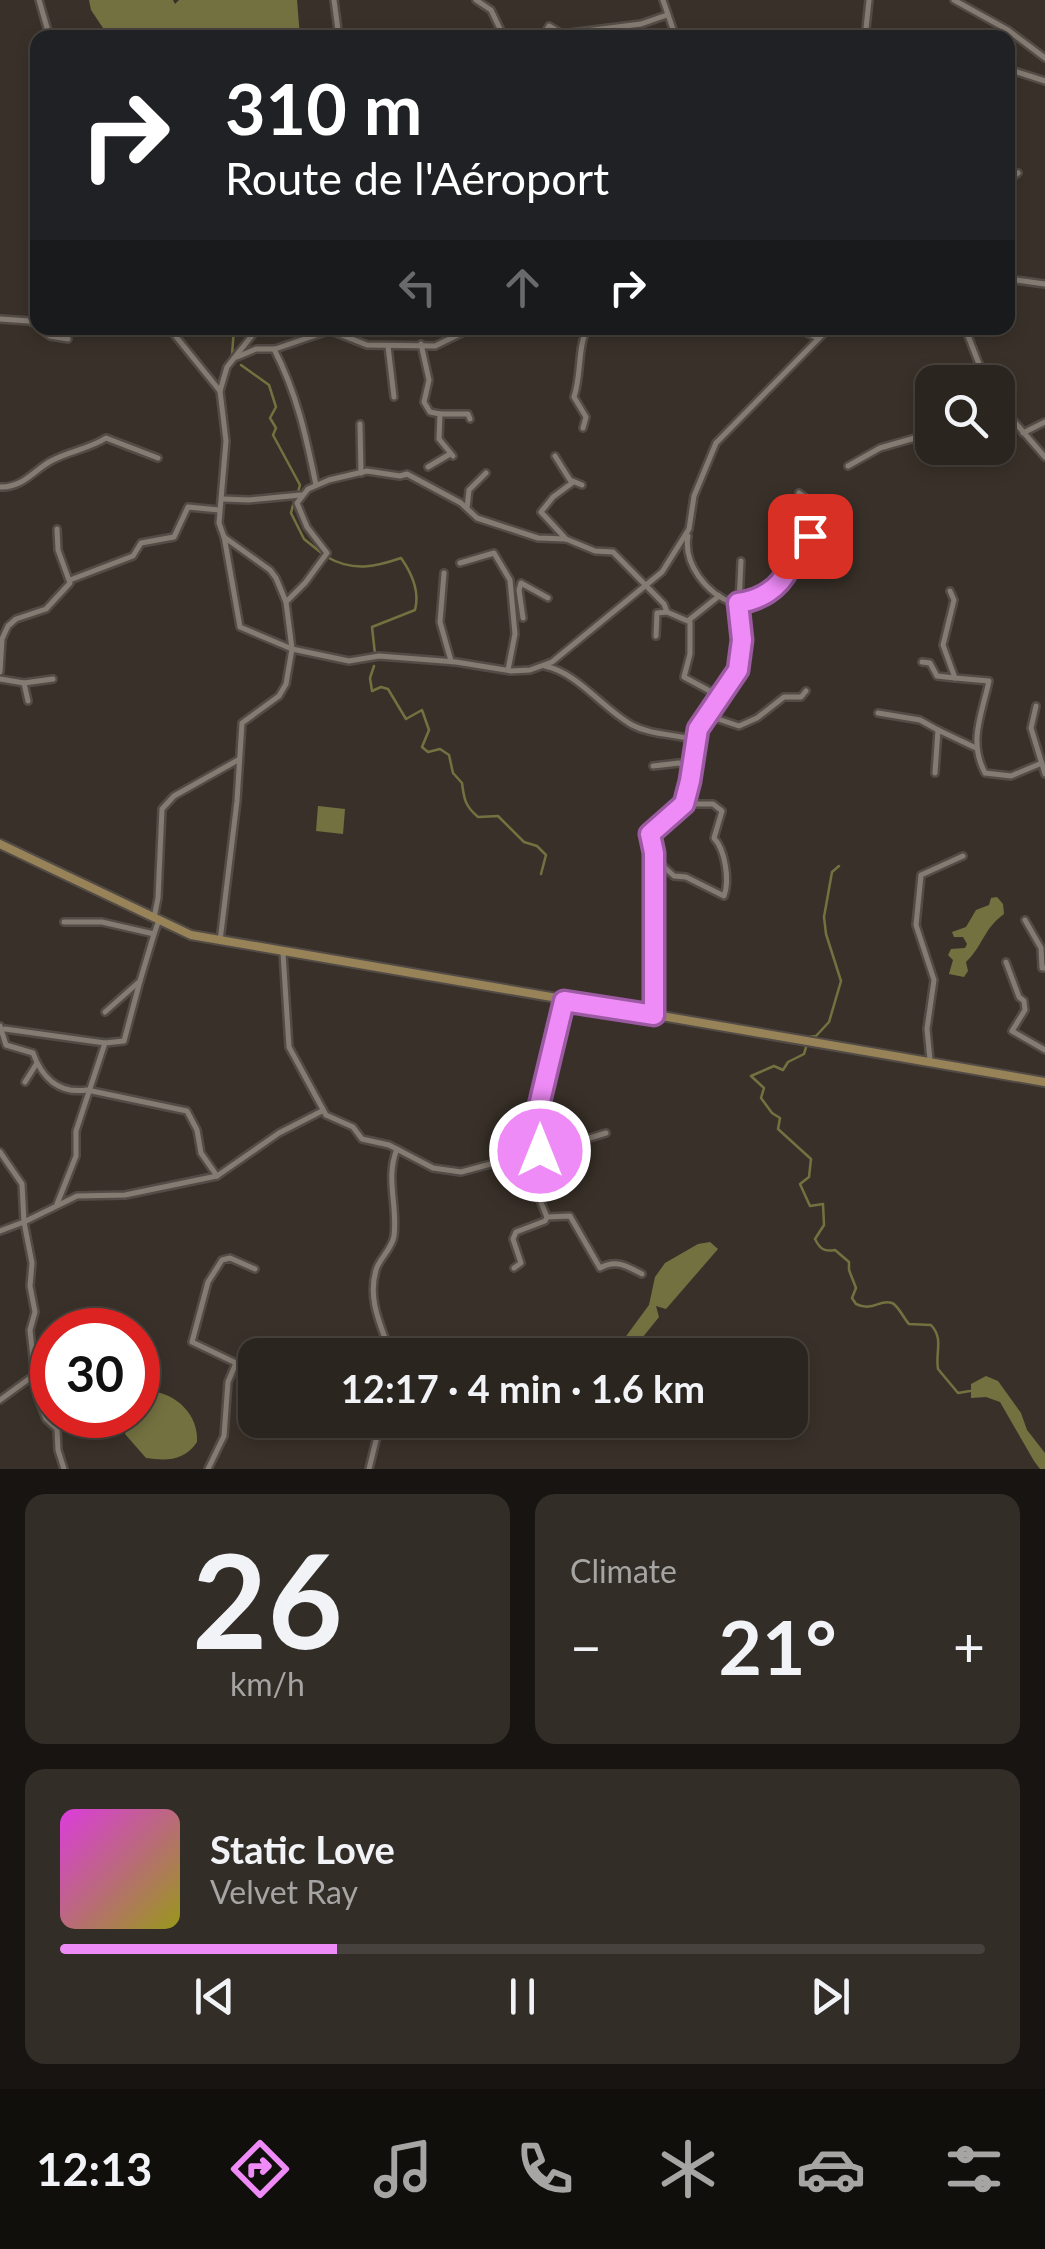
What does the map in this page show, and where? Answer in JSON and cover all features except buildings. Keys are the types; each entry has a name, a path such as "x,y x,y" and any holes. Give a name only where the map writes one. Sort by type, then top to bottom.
{"main road":[{"path":"0,844 191,935 564,1005 654,1015 1045,1082"}],"street":[{"path":"39,0 48,30"},
{"path":"334,0 338,30"},
{"path":"476,0 491,10 501,30"},
{"path":"663,0 673,30"},
{"path":"866,30 869,0"},
{"path":"954,0 1008,30"},
{"path":"594,30 641,24 666,14"},
{"path":"1015,35 1045,58"},
{"path":"1015,72 1045,82"},
{"path":"1015,280 1045,284"},
{"path":"0,319 30,322"},
{"path":"49,335 68,339"},
{"path":"176,335 220,391"},
{"path":"237,357 252,335"},
{"path":"313,335 237,357 228,367 220,391 226,441 219,523 240,626 292,649 349,661 378,656 530,670 552,662 662,572 689,528"},
{"path":"341,335 366,344 388,346 435,346 459,335"},
{"path":"583,428 586,418 574,397 582,366 584,335"},
{"path":"811,335 818,338"},
{"path":"799,492 821,509 826,524 798,543 786,574 765,598 738,603 719,596 688,560 694,496 716,443 821,335"},
{"path":"968,335 979,365"},
{"path":"421,344 428,380 424,402 430,412 468,414 470,419"},
{"path":"388,346 394,397"},
{"path":"274,349 297,402 316,486"},
{"path":"428,467 452,455 440,439 440,414"},
{"path":"1023,432 1045,422"},
{"path":"1015,423 1045,457"},
{"path":"360,424 361,473"},
{"path":"0,487 21,482 48,462 91,448 106,438 158,458"},
{"path":"848,466 880,448 915,440"},
{"path":"555,456 572,482 582,485"},
{"path":"223,499 301,495 316,486 361,473 407,474 467,508 477,518 538,538 566,539 595,551 613,552 664,604 667,612"},
{"path":"467,508 469,490 486,473"},
{"path":"566,539 542,512 572,482"},
{"path":"286,602 306,583 327,553 307,527 297,502 301,495"},
{"path":"54,679 37,678 24,683 0,676 2,638 8,626 16,619 46,609 70,580 133,556 141,543 174,537 188,507 220,510"},
{"path":"58,530 58,550 70,580"},
{"path":"220,941 242,723 279,696 286,684 292,649 286,602 270,570 224,536"},
{"path":"460,563 494,554 505,568 515,634 508,670"},
{"path":"654,1015 654,855 650,834 684,804 695,740 706,715 738,670 742,657 738,603 742,561"},
{"path":"444,573 440,622 451,661"},
{"path":"523,618 521,583 548,598"},
{"path":"510,587 519,590"},
{"path":"950,590 954,600 943,644 955,678"},
{"path":"689,620 719,596"},
{"path":"656,636 657,613 667,612 689,620"},
{"path":"689,620 691,641 684,677 718,696"},
{"path":"922,662 930,663 937,676 990,681 975,738 985,773 1010,776 1042,763"},
{"path":"542,665 569,674 635,726 695,740"},
{"path":"24,683 28,701"},
{"path":"706,715 738,726 757,718 784,697 801,697 806,690"},
{"path":"1036,706 1032,728 1042,747 1045,774"},
{"path":"878,713 920,720 976,748"},
{"path":"935,773 938,730"},
{"path":"218,1176 200,1153 197,1130 187,1111 60,1087 48,1079 33,1053 6,1045 2,1027 106,1044 124,1041 154,934 162,809 174,796 238,760"},
{"path":"653,766 679,763 692,769"},
{"path":"654,855 674,876 686,877 724,896 727,888 722,848 714,838 722,811 713,804 684,804"},
{"path":"931,1064 927,1029 934,980 916,926 921,874 963,856"},
{"path":"1025,920 1041,948 1045,968"},
{"path":"64,922 102,922 154,934"},
{"path":"283,953 288,1046 322,1110 354,1127 362,1139 397,1149 433,1168 461,1172 548,1152 606,1133"},
{"path":"1006,962 1025,1010 1012,1031 1045,1050"},
{"path":"105,1012 140,981"},
{"path":"540,1151 536,1118 564,1005"},
{"path":"57,1204 76,1156 76,1131 87,1090 106,1044"},
{"path":"25,1082 37,1063"},
{"path":"0,1231 40,1218 57,1204 77,1196 125,1196 218,1176 279,1132 322,1110"},
{"path":"385,1338 373,1300 377,1266 394,1236 392,1162 397,1149"},
{"path":"0,1152 22,1184 35,1308"},
{"path":"546,1218 537,1192 548,1152"},
{"path":"514,1268 521,1263 514,1240 516,1232 546,1218 570,1216 600,1268 610,1262 618,1263 642,1274"},
{"path":"208,1469 224,1436 228,1382 236,1363 192,1342 208,1282 222,1260 230,1258 255,1269"},
{"path":"0,1400 30,1378"},
{"path":"57,1438 64,1469"},
{"path":"369,1469 376,1438"}],"shaded area":[{"path":"89,0 173,0 175,4 179,0 297,0 299,30 104,30"},
{"path":"318,806 345,809 343,834 316,831"},
{"path":"997,897 1004,914 966,962 968,971 964,977 949,974 951,949 965,948 967,944 952,932 966,927 976,910"},
{"path":"710,1242 718,1249 666,1309 656,1306 659,1317 642,1338 625,1338 649,1305 655,1277 665,1263 698,1244"},
{"path":"986,1376 998,1381 1021,1413 1027,1430 1045,1453 1045,1469 1034,1461 1000,1402 986,1397 971,1398 971,1384"},
{"path":"160,1393 184,1407 194,1423 197,1442 181,1456 146,1458 128,1438 160,1438"}],"waterway":[{"path":"232,355 233,335"},
{"path":"241,365 269,385 276,407 270,418 276,428 273,435 300,485 298,492"},
{"path":"295,497 291,513 304,539 324,555"},
{"path":"327,557 346,565 364,566 401,558 408,569 415,589 415,610 372,627 375,654"},
{"path":"374,666 370,678 372,691 388,689 406,719 422,710 429,730 422,747 428,752 440,749 449,755 466,802 478,817 498,816 524,842 537,846 546,855 541,874"},
{"path":"839,866 832,872 824,917 841,981 829,1022 816,1036 809,1037 804,1054 788,1062 783,1070 774,1066 751,1076 764,1088 761,1098 780,1118 778,1129 811,1159 809,1177 800,1184 810,1206 823,1204 824,1225 815,1239 823,1249 835,1250 849,1262 856,1304 867,1307 892,1303 909,1324 931,1325 938,1341 938,1369 958,1393 970,1391"}],"route":[{"path":"540,1151 536,1118 564,1001 654,1015 654,853 650,834 684,804 698,729 738,670 742,657 738,603 765,598 786,574 798,543 810,536"}]}
